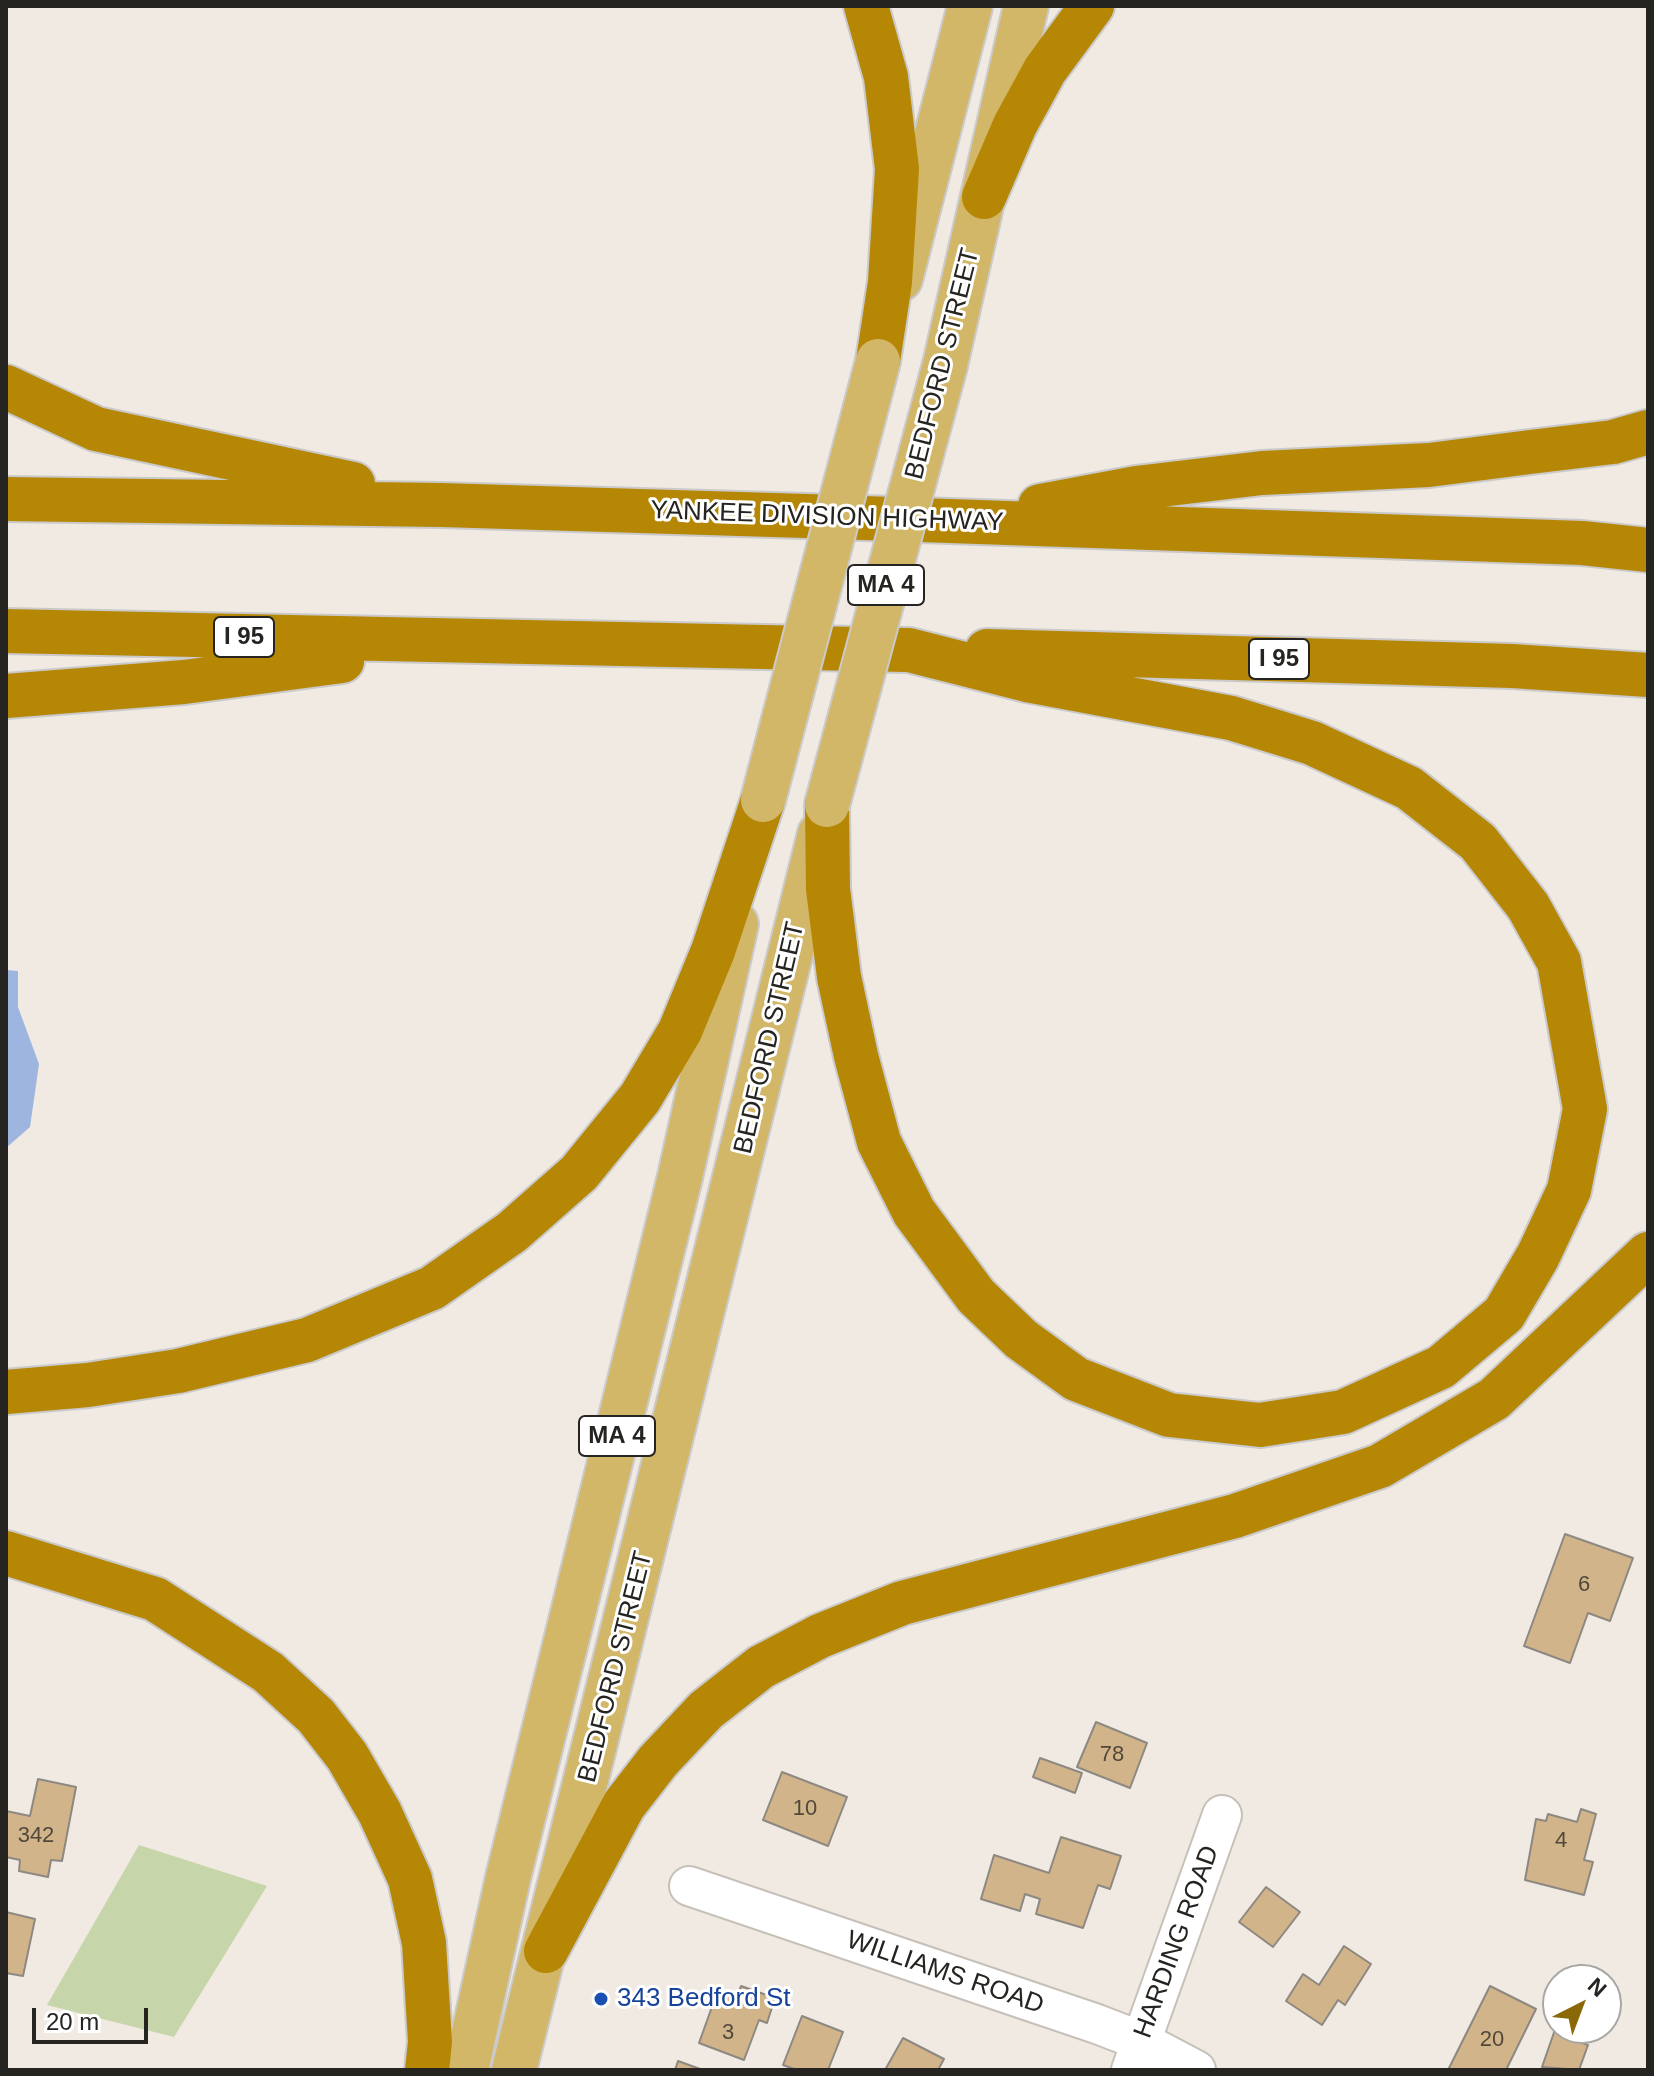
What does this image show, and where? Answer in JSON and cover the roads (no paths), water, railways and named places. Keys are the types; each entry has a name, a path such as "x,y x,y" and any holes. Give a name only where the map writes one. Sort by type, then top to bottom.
{"highway":[{"path":"866,6 886,77 897,169 890,282 878,361"},
{"path":"984,197 1015,125 1045,70 1092,6"},
{"path":"6,387 59,415 136,440 214,452 441,505"},
{"path":"962,521 1136,488 1262,473 1429,465 1613,442 1648,432"},
{"name":"YANKEE DIVISION HIGHWAY","path":"6,499 441,505 962,521 1582,543 1648,550"},
{"name":"I 95","path":"6,631 1512,666 1648,675"},
{"path":"6,696 184,682 482,643"},
{"path":"827,805 828,889 839,977 879,1142 923,1224 976,1296 1021,1339 1076,1379 1169,1415 1260,1425 1343,1412 1441,1367 1504,1314 1538,1256 1569,1190 1585,1109 1559,962 1528,906 1478,842 1409,788 1312,743 1231,718 1027,680 909,650"},
{"path":"6,1392 88,1385 178,1371 307,1340 432,1288 512,1232 579,1173 640,1098 680,1031 713,951 763,800"},
{"path":"546,1951 624,1805 658,1761 706,1710 761,1667 820,1636 902,1603 1235,1516 1380,1466 1494,1399 1648,1254"},
{"path":"6,1553 155,1599 268,1672 316,1716 347,1756 373,1801 410,1879 424,1943 430,2042 427,2070"}],"main road":[{"name":"BEDFORD STREET","path":"466,2070 508,1878 680,1177 763,800 970,6"},
{"name":"BEDFORD STREET","path":"514,2070 546,1951 827,805 945,365 1026,6"}],"street":[{"name":"HARDING ROAD","path":"1136,2056 1222,1815"},
{"name":"WILLIAMS ROAD","path":"689,1886 1136,2056 1196,2070"}],"water":[{"path":"6,970 18,971 18,1007 39,1064 30,1127 6,1148"}],"place":[{"name":"343 Bedford St","path":"601,1999"}]}
